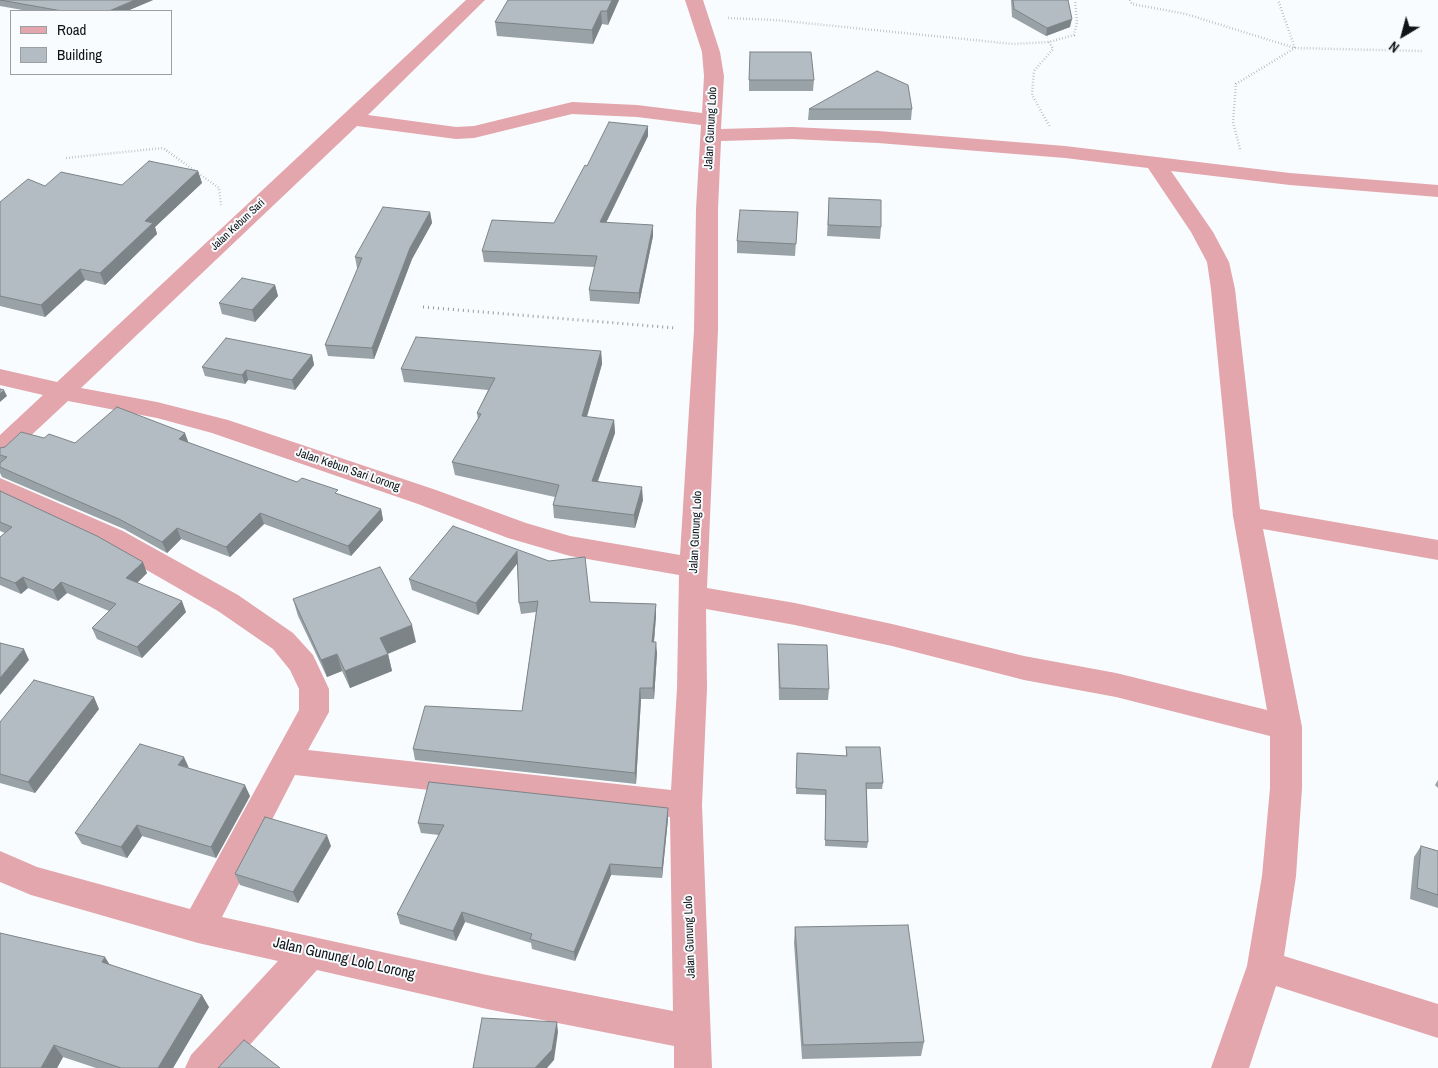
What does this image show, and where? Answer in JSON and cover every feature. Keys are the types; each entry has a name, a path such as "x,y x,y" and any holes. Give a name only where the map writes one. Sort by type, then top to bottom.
{"street":[{"name":"Jalan Kebun Sari","path":"0,450 476,0"},
{"name":"Jalan Gunung Lolo","path":"693,1068 686,805 692,688 692,596 695,568 706,330 707,209 714,76 711,52 697,9"},
{"path":"351,119 456,133 474,132 572,108 637,111 712,127 847,135 1065,152 1290,179 1438,191"},
{"path":"1154,162 1202,232 1218,262 1223,289 1247,516 1286,727 1286,788 1279,876 1265,966 1230,1068"},
{"name":"Jalan Kebun Sari Lorong","path":"0,377 61,392 158,410 219,426 427,497 518,531 570,546 695,568"},
{"path":"0,487 112,538 228,603 283,641 302,663 314,689 314,712 198,927"},
{"path":"1247,516 1438,550"},
{"path":"692,596 795,614 892,635 1024,668 1116,685 1286,727"},
{"path":"288,761 686,805"},
{"name":"Jalan Gunung Lolo Lorong","path":"0,866 31,880 198,927 487,992 693,1032"},
{"path":"204,1068 309,953"},
{"path":"1265,966 1438,1021"}],"path":[{"path":"697,9 775,20 1013,44 1049,42 1074,36 1077,22 1075,0"},
{"path":"1130,0 1132,4 1186,14 1295,48 1422,51"},
{"path":"1278,0 1295,48"},
{"path":"1049,42 1053,49 1034,71 1032,95 1065,152"},
{"path":"1240,149 1233,122 1236,84 1295,48"},
{"path":"66,158 164,148 219,188 225,238"},
{"path":"423,307 706,330"}],"building":[{"path":"0,0 135,0 111,10 56,10"},
{"path":"508,0 612,0 607,11 601,11 592,30 495,22"},
{"path":"1013,0 1068,0 1072,19 1047,28 1014,9"},
{"path":"750,52 811,52 814,80 749,80"},
{"path":"877,71 908,85 912,109 809,109"},
{"path":"609,122 648,126 600,222 653,225 639,293 589,290 597,256 482,251 492,220 554,223 585,165 587,166"},
{"path":"149,161 198,171 145,221 153,223 100,273 80,269 41,305 0,296 0,202 28,179 45,186 61,172 122,185"},
{"path":"829,198 881,200 881,227 828,225"},
{"path":"383,207 430,212 410,248 372,348 325,345 362,258 355,257"},
{"path":"740,210 798,212 796,244 737,241"},
{"path":"242,278 275,285 252,310 219,303"},
{"path":"416,337 601,351 582,416 614,420 592,481 642,487 634,515 553,505 559,485 452,462 481,414 477,413 495,378 401,369"},
{"path":"226,338 312,355 292,380 246,370 242,375 202,367"},
{"path":"117,407 185,433 179,439 297,482 302,478 338,490 335,493 381,509 348,546 260,513 226,547 177,528 162,542 119,519 0,467 0,463 7,457 0,455 0,448 5,447 21,432 44,438 49,434 75,443"},
{"path":"0,491 97,536 143,562 126,578 182,601 137,647 92,628 116,604 61,582 53,590 23,577 15,583 0,577 0,537 12,527 0,522"},
{"path":"453,526 549,561 585,557 590,602 656,604 652,642 656,642 653,688 640,688 635,773 413,749 425,706 522,711 538,601 519,603 517,551 476,603 409,579"},
{"path":"380,567 412,625 380,638 388,654 345,671 337,654 321,660 293,599"},
{"path":"0,643 24,649 0,678"},
{"path":"778,644 827,645 829,689 780,688"},
{"path":"34,680 94,697 28,782 0,774 0,722"},
{"path":"140,744 184,757 178,765 245,785 211,847 137,825 121,847 75,833"},
{"path":"846,747 880,747 883,783 866,783 868,842 825,840 826,790 796,788 797,753 847,756"},
{"path":"429,782 668,808 662,868 610,864 574,952 530,939 532,934 462,912 453,931 397,914 444,825 418,823"},
{"path":"265,817 327,835 293,892 235,874"},
{"path":"1421,846 1438,851 1438,895 1417,888"},
{"path":"908,925 924,1042 803,1045 795,927"},
{"path":"0,933 105,957 102,962 202,995 158,1068 121,1068 54,1045 41,1068 0,1068"},
{"path":"482,1018 557,1022 552,1050 535,1068 473,1068"},
{"path":"244,1040 280,1068 218,1068"}]}
